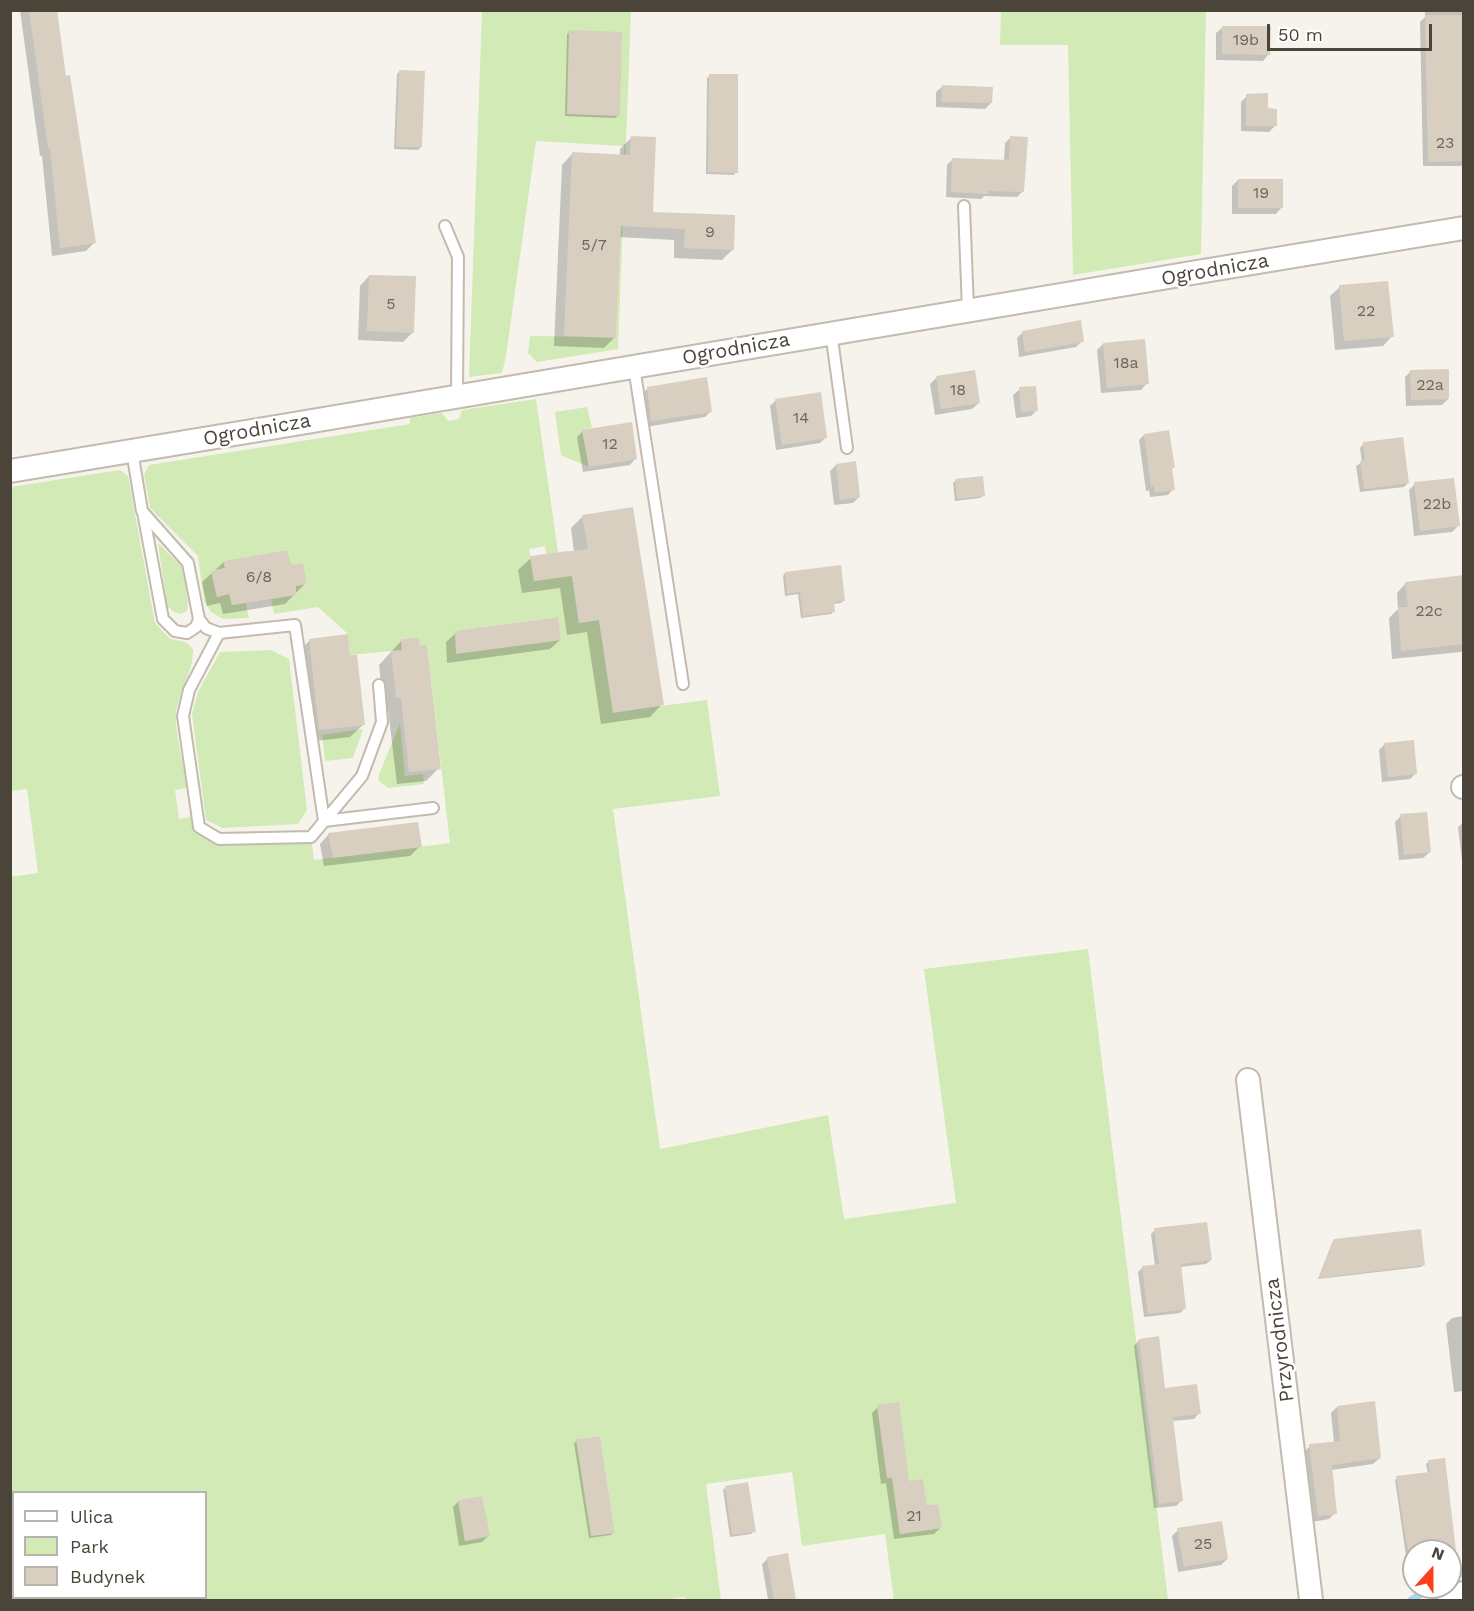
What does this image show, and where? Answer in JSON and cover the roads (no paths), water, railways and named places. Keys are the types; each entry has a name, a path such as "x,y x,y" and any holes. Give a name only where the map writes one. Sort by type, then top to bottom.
{"street":[{"name":"Ogrodnicza","path":"10,471 831,332 1463,235"},
{"name":"Przyrodnicza","path":"1248,1080 1311,1600"},
{"path":"1449,1600 1464,1593"}],"lane":[{"path":"964,206 968,310"},
{"path":"445,226 458,257 457,396"},
{"path":"831,332 847,448"},
{"path":"633,367 683,684"},
{"path":"132,451 163,619 175,631 187,633 196,627 199,619"},
{"path":"142,512 188,563 199,619 206,628 219,633 295,625 324,821"},
{"path":"219,633 189,690 183,716 199,827 219,839 311,837 362,776 382,722 379,685"},
{"path":"324,821 434,808"}]}
